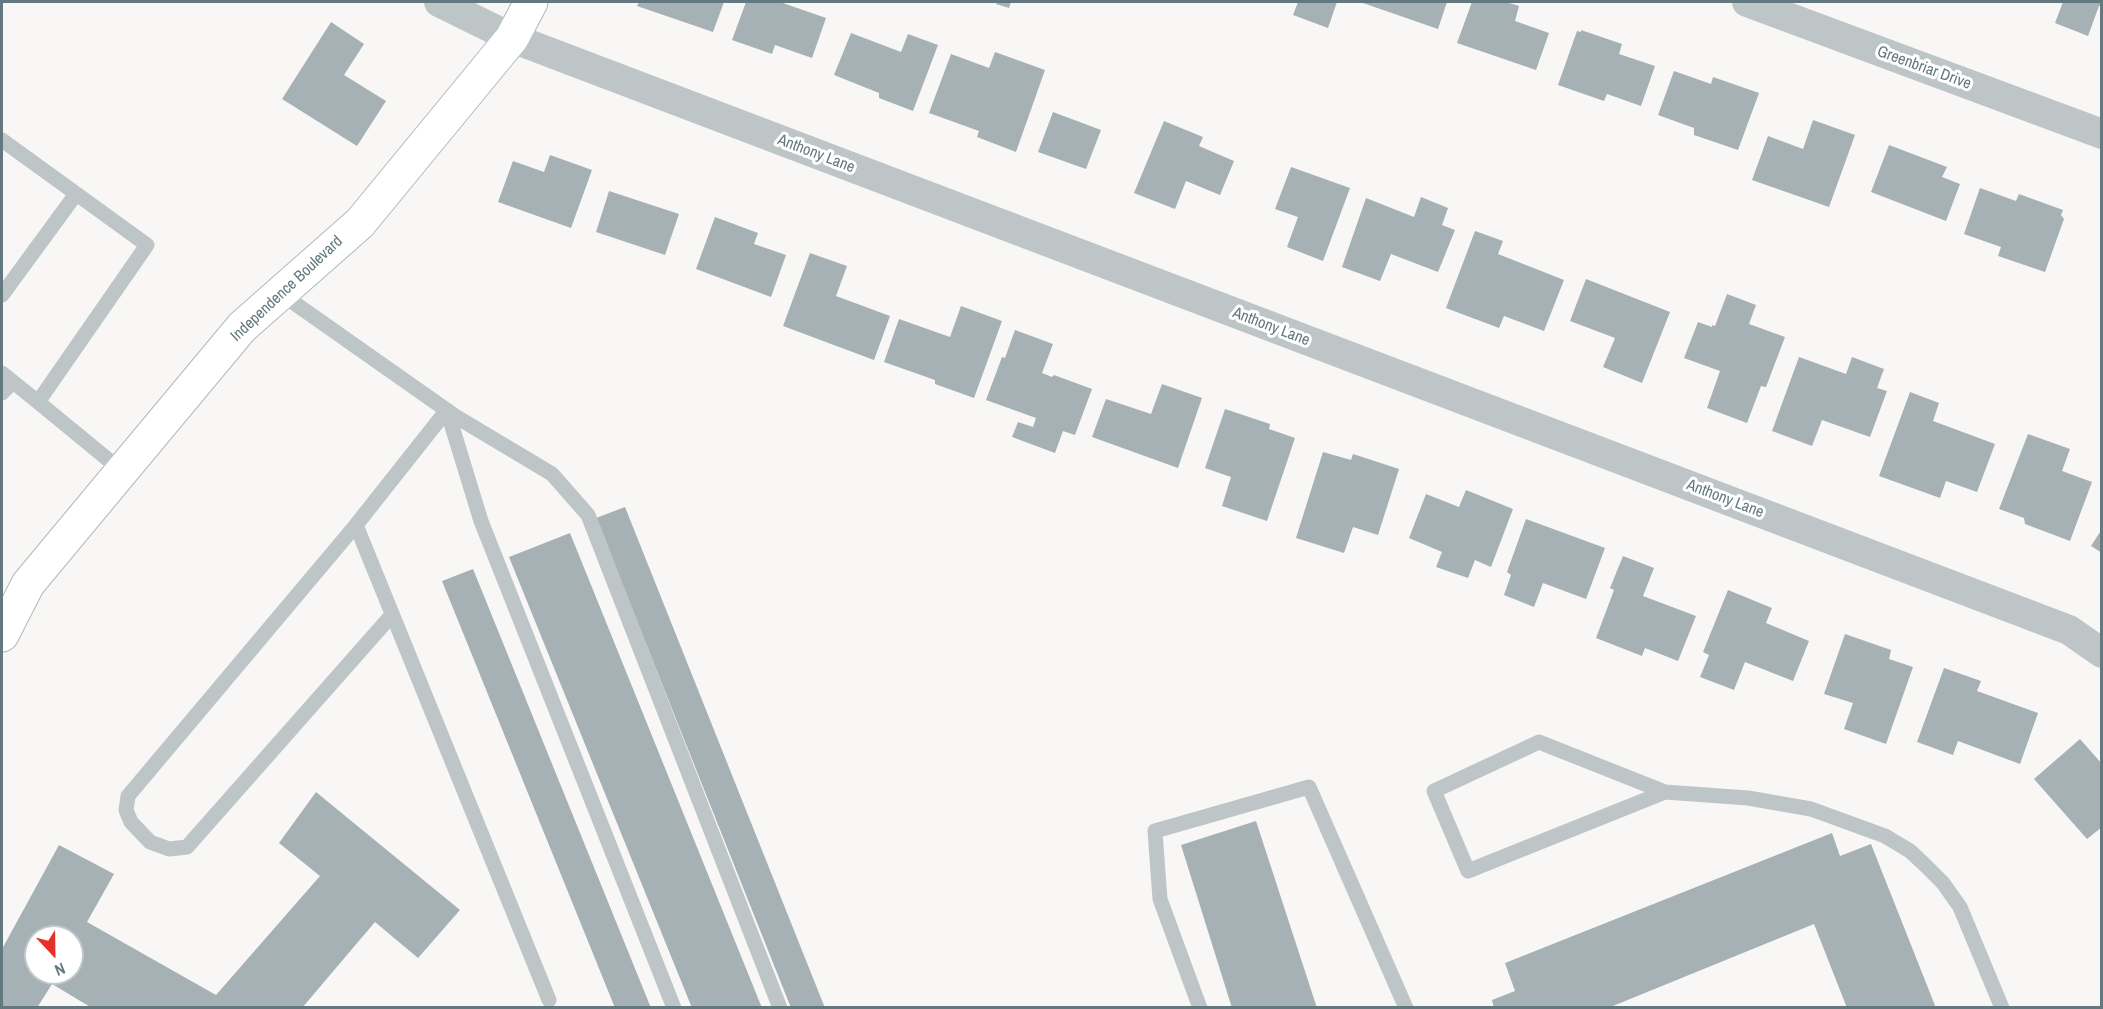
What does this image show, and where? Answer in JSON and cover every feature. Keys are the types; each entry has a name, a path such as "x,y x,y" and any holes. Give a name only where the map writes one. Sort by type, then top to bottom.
{"street":[{"name":"Anthony Lane","path":"439,2 512,38 2069,630 2102,652"},
{"name":"Independence Boulevard","path":"2,635 28,584 242,327 360,223 512,38 531,2"},
{"name":"Greenbriar Drive","path":"1747,2 2102,134"}],"lane":[{"path":"2,140 147,244 38,402"},
{"path":"2,295 76,194"},
{"path":"280,293 447,410 552,474 588,515 780,1008"},
{"path":"2,393 7,377 122,471"},
{"path":"391,616 187,847 169,849 150,842 131,822 126,810 128,796 356,525 447,410"},
{"path":"447,410 481,521 674,1008"},
{"path":"356,525 391,616 549,1000"},
{"path":"1665,792 1468,871 1434,791 1539,742 1665,792 1748,798 1811,809 1886,836 1910,851 1925,865 1960,907 2002,1008"},
{"path":"1200,1008 1160,899 1155,831 1309,787 1406,1008"}],"building":[{"path":"639,2 724,2 713,32 637,6"},
{"path":"746,2 780,2 826,18 812,58 775,45 772,54 732,40"},
{"path":"997,2 1011,2 1009,8 996,4"},
{"path":"1298,2 1337,2 1328,28 1293,15"},
{"path":"1360,2 1447,2 1438,29"},
{"path":"1472,2 1506,2 1519,6 1515,21 1549,33 1536,70 1457,43"},
{"path":"2063,2 2102,2 2088,36 2055,23"},
{"path":"331,22 364,44 344,75 386,101 357,146 282,99"},
{"path":"1581,30 1622,44 1619,54 1655,66 1641,106 1607,94 1604,101 1558,85 1577,31 1581,32"},
{"path":"851,33 901,52 908,34 938,45 913,111 879,98 879,93 834,75"},
{"path":"995,52 1045,70 1016,152 977,137 979,131 929,113 951,54 989,68"},
{"path":"1674,71 1711,84 1713,77 1759,93 1738,150 1694,135 1694,128 1658,115"},
{"path":"1053,112 1101,130 1086,169 1038,152"},
{"path":"1813,120 1855,135 1829,207 1752,180 1768,136 1803,149"},
{"path":"1164,121 1203,137 1199,146 1234,161 1220,195 1186,181 1175,209 1134,193"},
{"path":"1889,145 1947,167 1942,177 1960,184 1946,221 1871,192"},
{"path":"550,155 592,170 571,228 498,202 513,161 544,172"},
{"path":"1291,167 1350,188 1323,261 1287,247 1298,217 1275,209"},
{"path":"1980,188 2016,201 2019,194 2063,210 2061,215 2064,219 2045,272 1998,256 2001,247 1964,234"},
{"path":"609,191 679,214 665,255 596,232"},
{"path":"1421,197 1448,208 1442,225 1455,230 1438,272 1391,254 1380,281 1342,267 1366,198 1414,217"},
{"path":"715,217 758,233 754,244 786,255 771,297 696,269"},
{"path":"1475,231 1503,241 1498,254 1564,280 1544,331 1504,316 1499,328 1446,308"},
{"path":"810,253 847,266 836,296 890,316 874,360 783,326"},
{"path":"1586,279 1670,312 1642,383 1603,367 1615,338 1570,321"},
{"path":"1727,294 1756,305 1749,324 1785,337 1766,387 1761,386 1747,423 1707,408 1720,371 1684,358 1698,322 1715,326"},
{"path":"961,306 1002,321 974,398 935,384 935,380 884,362 899,319 950,337"},
{"path":"1015,330 1053,344 1042,373 1092,389 1075,435 1063,431 1055,453 1012,437 1018,422 1033,427 1036,418 986,400"},
{"path":"1799,357 1846,374 1852,357 1884,369 1877,388 1887,391 1870,437 1822,420 1812,446 1772,431"},
{"path":"1162,384 1202,398 1178,468 1092,437 1106,399 1151,414"},
{"path":"1910,392 1939,403 1933,421 1995,444 1977,492 1946,481 1940,498 1879,476"},
{"path":"1225,409 1270,424 1269,429 1295,438 1267,521 1222,506 1231,477 1205,468"},
{"path":"2028,434 2070,449 2062,471 2092,482 2070,541 2025,524 2024,518 1999,509"},
{"path":"1323,452 1351,460 1353,454 1399,469 1378,535 1353,527 1344,553 1296,538"},
{"path":"1466,490 1513,509 1491,567 1475,560 1468,578 1436,567 1442,552 1409,538 1426,494 1459,507"},
{"path":"625,507 825,1008 791,1008 596,518"},
{"path":"1526,519 1605,548 1586,599 1543,583 1534,607 1504,595 1511,575 1507,572"},
{"path":"2102,529 2102,553 2091,546"},
{"path":"570,533 762,1008 692,1008 509,557"},
{"path":"1623,556 1654,568 1643,596 1696,616 1678,661 1645,648 1642,656 1596,638 1614,590 1610,588"},
{"path":"473,569 651,1008 615,1008 442,581"},
{"path":"1728,590 1772,608 1766,623 1809,641 1793,681 1745,662 1734,690 1700,677 1709,655 1703,652"},
{"path":"1845,634 1891,650 1889,659 1913,667 1886,744 1844,729 1853,703 1824,694"},
{"path":"1944,668 1981,681 1977,691 2038,713 2020,764 1958,741 1953,755 1917,742"},
{"path":"2080,739 2102,764 2102,827 2087,839 2034,779"},
{"path":"316,792 460,910 418,958 375,922 302,1008 92,1008 54,985 84,985 84,925 24,925 24,985 51,985 37,1008 2,1008 2,949 59,845 114,874 87,922 216,995 320,876 279,843"},
{"path":"1256,821 1317,1008 1232,1008 1181,845"},
{"path":"1832,833 1840,856 1871,844 1936,1008 1847,1008 1814,924 1608,1008 1494,1008 1492,1000 1515,991 1505,963"}]}
